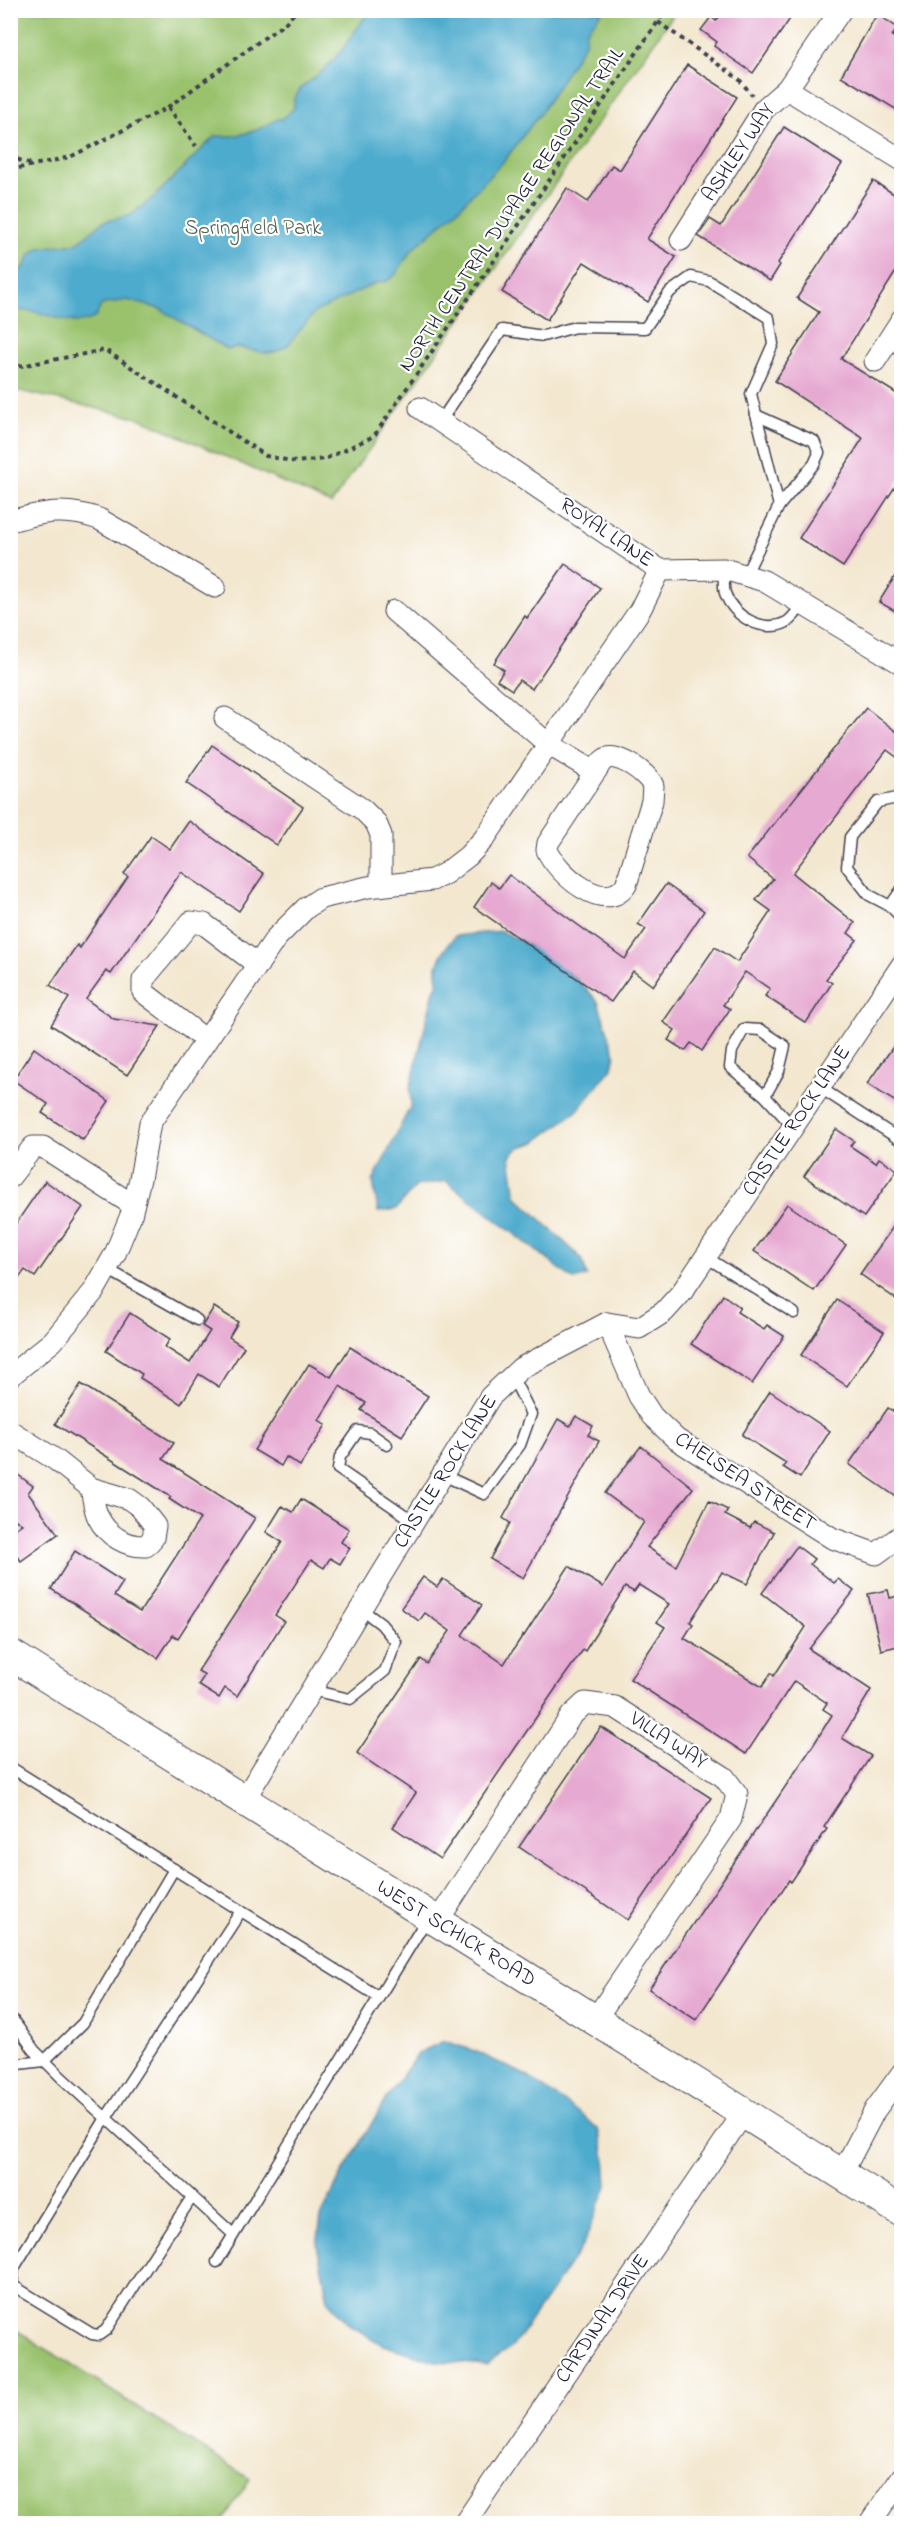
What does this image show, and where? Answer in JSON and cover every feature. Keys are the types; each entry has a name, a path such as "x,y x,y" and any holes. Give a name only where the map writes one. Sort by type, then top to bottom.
{"street":[{"name":"ASHLEY WAY","path":"681,240 764,109 788,89 841,10"},
{"path":"788,89 902,160"},
{"path":"875,361 902,319"},
{"name":"ROYAL LANE","path":"420,408 660,570 724,569 746,574 764,581 902,664"},
{"path":"10,521 48,511 80,512 99,519 215,587"},
{"path":"10,1376 53,1341 94,1291 115,1254 134,1205 141,1179 150,1123 290,922 321,898 381,885 432,880 446,873 468,856 484,839 640,610 660,570"},
{"path":"394,611 548,744 595,772"},
{"path":"225,718 362,808 376,824 381,835 381,885"},
{"path":"618,759 643,772 653,786 651,801 626,885 621,892 610,897 599,896 581,886 554,862 547,850 548,843 595,772 603,760 618,759"},
{"path":"206,1040 143,992 143,980 191,922 204,924 258,965"},
{"name":"CASTLE ROCK LANE","path":"244,1800 490,1397 521,1368 607,1323 639,1328 654,1320 682,1292 902,965"},
{"path":"10,1177 33,1147 43,1147 134,1205"},
{"name":"CHELSEA STREET","path":"607,1323 639,1396 652,1416 676,1439 842,1543 876,1554 902,1535"},
{"path":"10,1431 56,1460 91,1488"},
{"name":"WEST SCHICK ROAD","path":"10,1654 902,2212"},
{"name":"VILLA WAY","path":"432,1919 571,1716 585,1703 615,1707 724,1777 737,1794 731,1819 594,2021"},
{"path":"842,2175 875,2110 902,2073"},
{"name":"CARDINAL DRIVE","path":"464,2523 743,2114"},
{"path":"870,2523 902,2476"}],"lane":[{"path":"440,422 502,330 543,336 575,327 645,328 670,292 691,277 709,281 769,318 773,345 751,394 779,506"},
{"path":"746,574 779,506 814,464 819,453 814,441 756,415"},
{"path":"724,569 724,593 738,614 762,626 777,626 789,620 803,604"},
{"path":"902,797 878,802 864,819 850,837 847,867 868,895 890,906 902,918"},
{"path":"890,906 902,889"},
{"path":"765,1096 779,1071 785,1046 762,1030 744,1029 732,1051 730,1067 765,1096 792,1128"},
{"path":"819,1087 902,1141"},
{"path":"706,1257 794,1313"},
{"path":"107,1269 197,1320"},
{"path":"443,1475 484,1494 520,1446 531,1414 512,1376"},
{"path":"387,1445 370,1433 357,1431 340,1457 338,1469 415,1522"},
{"path":"311,1690 350,1699 385,1671 396,1642 381,1624 361,1609"},
{"path":"10,1767 379,1997"},
{"path":"10,2065 44,2061 83,2023 174,1869"},
{"path":"192,2197 106,2330 99,2335 92,2334 12,2285 14,2268 106,2118 241,1911"},
{"path":"217,2262 379,1997 432,1919"},
{"path":"10,2016 44,2061 233,2234"}],"path":[{"path":"10,170 70,157 168,107 285,23 297,10"},
{"name":"NORTH CENTRAL DUPAGE REGIONAL TRAIL","path":"10,368 105,350 266,456 296,462 325,459 374,436 666,10"},
{"path":"658,22 739,79 764,109"},
{"path":"168,107 196,146"},
{"path":"10,154 34,165"}],"green space":[{"name":"Springfield Park","path":"11,11 676,11 331,504 142,419 11,389"},
{"path":"10,2326 250,2479 221,2523 11,2523"}],"water":[{"path":"369,11 603,11 586,31 585,43 542,111 504,161 459,208 412,250 395,275 387,281 376,283 315,312 287,346 275,352 265,353 237,347 228,350 160,309 127,300 101,305 96,317 80,322 29,311 11,311 11,272 24,268 30,255 39,248 77,243 103,222 131,215 153,198 215,136 248,133 277,119 282,119 294,108 294,99 301,88 325,69 342,50"},
{"path":"501,931 545,953 584,986 598,1002 615,1054 612,1068 577,1111 534,1143 520,1147 510,1156 516,1196 582,1259 587,1276 574,1280 446,1181 416,1186 396,1209 378,1212 373,1181 411,1105 410,1088 437,984 438,962 455,936"},
{"path":"444,2041 475,2051 527,2076 578,2112 598,2129 605,2157 607,2186 583,2245 513,2346 486,2365 435,2361 383,2345 350,2325 328,2301 317,2245 321,2217 339,2179 386,2099 418,2053"}],"building":[{"path":"724,10 796,10 753,73 714,46 717,42 701,30 711,17 716,21"},
{"path":"877,14 898,28 892,36 902,42 902,113 841,76"},
{"path":"687,65 737,97 647,239 676,257 648,302 584,262 547,320 502,292 567,188 588,202 612,165 620,170"},
{"path":"784,127 842,164 778,263 780,265 770,281 698,236 710,219 721,226"},
{"path":"873,181 902,199 902,262 841,359 902,397 902,476 843,567 799,538 863,438 775,381 819,312 797,298"},
{"path":"565,564 600,588 532,689 519,680 512,690 497,680 504,670 494,663 525,616 527,618"},
{"path":"902,565 902,615 879,602"},
{"path":"866,708 902,736 902,761 887,750 793,873 855,923 848,933 857,940 826,979 832,983 806,1023 765,996 770,989 745,972 723,1005 730,1009 702,1051 691,1043 685,1051 668,1040 675,1030 663,1022 715,947 737,962 771,911 756,900 773,879 747,858"},
{"path":"212,745 303,807 277,845 186,783"},
{"path":"189,821 264,874 239,911 181,872 111,974 106,971 86,999 114,1019 160,1026 127,1075 51,1025 69,998 50,985 77,945 80,948 128,877 124,874 151,836 170,849"},
{"path":"509,875 625,959 646,929 638,924 666,884 704,911 653,986 633,971 611,1002 474,907 491,882 499,888"},
{"path":"902,1034 902,1106 867,1084"},
{"path":"34,1048 109,1101 83,1140 42,1113 48,1104 13,1080"},
{"path":"836,1129 854,1141 850,1146 876,1163 879,1158 897,1170 864,1217 804,1176"},
{"path":"45,1181 83,1207 35,1277 25,1270 10,1290 10,1232"},
{"path":"787,1204 846,1245 814,1291 754,1251"},
{"path":"902,1214 902,1303 860,1274"},
{"path":"723,1295 740,1307 737,1312 764,1329 767,1325 784,1336 752,1384 691,1344"},
{"path":"837,1300 884,1332 847,1386 801,1355"},
{"path":"214,1307 238,1322 229,1337 244,1347 219,1387 199,1374 181,1404 140,1378 142,1374 106,1351 130,1313 170,1339 165,1347 190,1363 210,1331 202,1326"},
{"path":"350,1347 428,1396 402,1436 361,1410 366,1403 340,1386 319,1420 326,1425 300,1466 286,1457 281,1466 254,1450 309,1364 331,1377"},
{"path":"81,1384 174,1443 163,1459 255,1518 178,1638 173,1635 158,1658 51,1589 75,1551 123,1582 114,1596 140,1612 200,1519 169,1499 171,1497 55,1424"},
{"path":"770,1391 830,1431 800,1478 783,1467 786,1463 742,1435"},
{"path":"888,1408 902,1417 902,1487 895,1496 849,1464"},
{"path":"576,1416 593,1426 588,1435 599,1441 523,1578 490,1559 510,1523 503,1518 558,1419 570,1426"},
{"path":"641,1446 693,1488 647,1547 676,1566 709,1501 728,1510 725,1515 750,1528 754,1522 774,1532 747,1584 722,1572 690,1622 693,1624 684,1638 762,1687 771,1673 774,1676 806,1627 762,1593 797,1546 814,1559 810,1564 834,1583 838,1579 854,1591 809,1649 871,1690 842,1738 871,1756 824,1827 827,1829 791,1882 789,1880 696,2020 649,1989 814,1744 832,1715 823,1709 827,1703 794,1681 746,1754 630,1679 665,1627 657,1622 669,1604 639,1585 634,1592 625,1587 585,1651 583,1650 558,1685 440,1859 393,1827 416,1793 357,1753 421,1659 427,1664 450,1631 425,1613 419,1621 401,1608 423,1577 437,1587 443,1579 482,1605 462,1635 504,1664 569,1566 603,1587 644,1522 605,1493"},
{"path":"10,1469 33,1486 28,1493 58,1534 21,1561 10,1547 10,1532 22,1524 10,1516"},
{"path":"301,1499 349,1529 341,1542 350,1548 340,1564 330,1558 324,1568 311,1560 275,1615 284,1621 237,1696 225,1688 219,1698 198,1685 205,1675 198,1671 282,1542 266,1532 282,1506 293,1512"},
{"path":"888,1590 890,1598 902,1595 902,1645 881,1650 868,1594"},
{"path":"601,1727 711,1798 628,1920 519,1847"}]}
